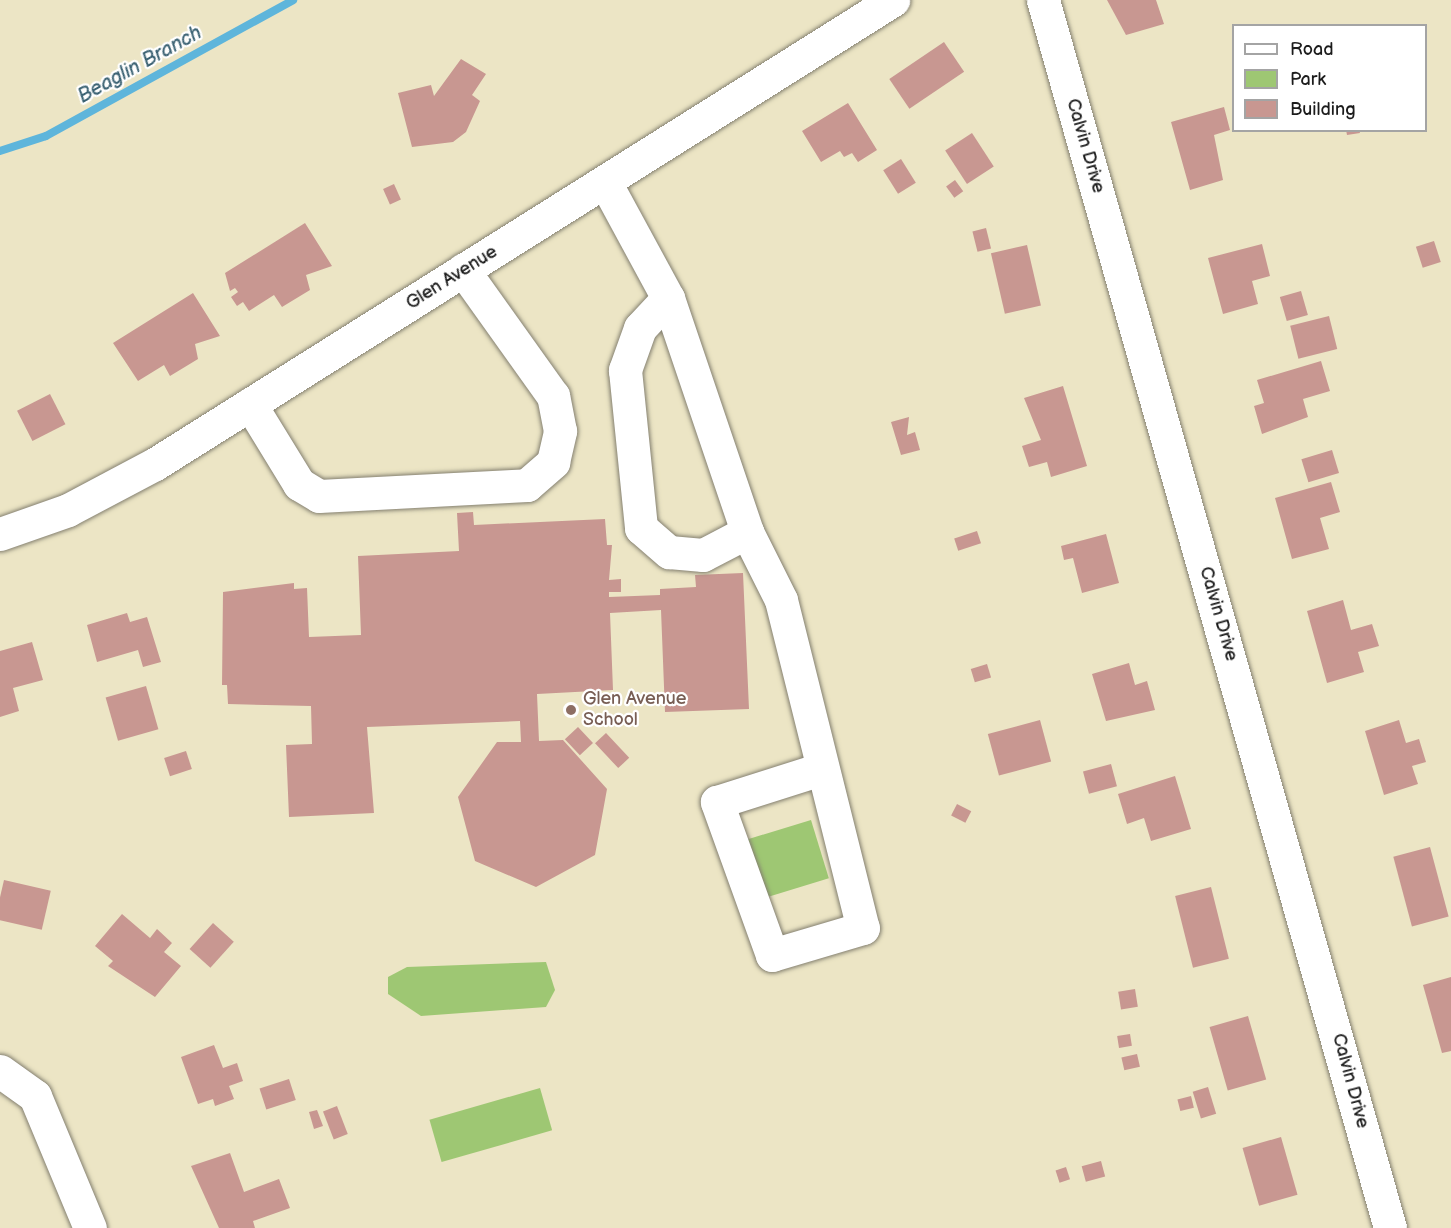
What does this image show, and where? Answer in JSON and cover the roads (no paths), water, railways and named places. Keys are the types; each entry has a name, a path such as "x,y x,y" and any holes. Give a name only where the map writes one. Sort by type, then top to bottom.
{"street":[{"name":"Glen Avenue","path":"0,534 108,491 893,0"},
{"name":"Calvin Drive","path":"1043,0 1390,1228"},
{"path":"605,182 668,298 747,532 782,600 821,769 863,928 772,955 717,802 821,769"},
{"path":"250,404 299,484 319,496 526,485 554,462 560,431 553,396 463,270"},
{"path":"668,298 640,328 625,370 641,528 669,552 703,555 747,532"},
{"path":"0,1071 35,1096 90,1228"}],"waterway":[{"name":"Beaglin Branch","path":"0,151 46,136 293,0"}],"place":[{"name":"Glen Avenue School","path":"571,710"}]}
